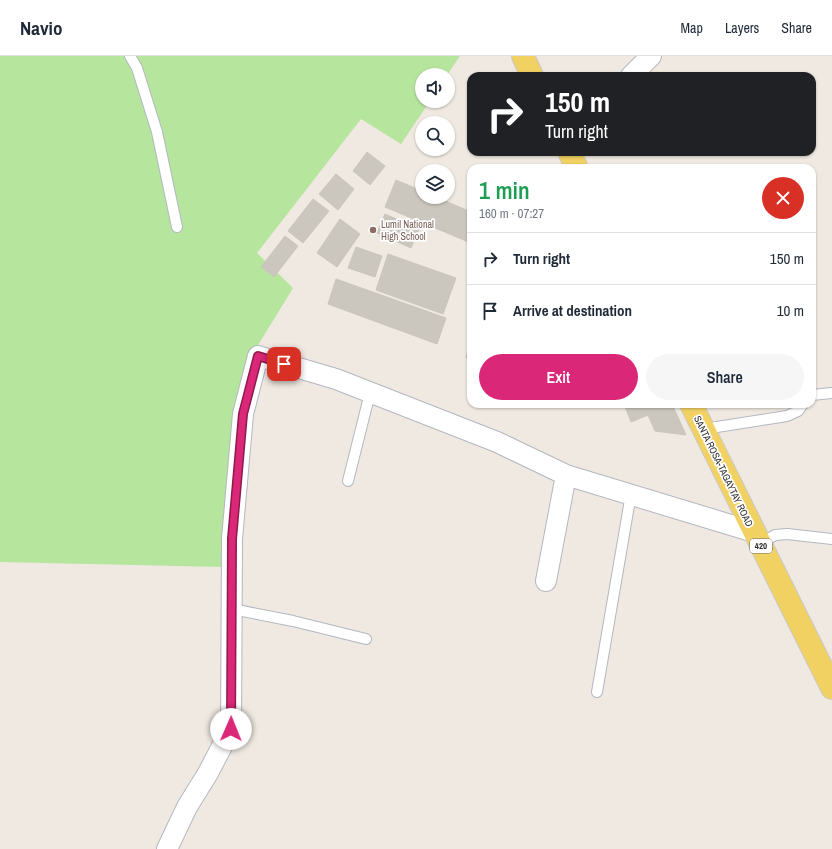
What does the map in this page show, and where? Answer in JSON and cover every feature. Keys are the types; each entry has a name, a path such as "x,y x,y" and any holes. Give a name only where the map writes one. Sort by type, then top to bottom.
{"main road":[{"path":"523,56 530,72"},
{"name":"SANTA ROSA-TAGAYTAY ROAD","path":"693,408 832,688"}],"street":[{"path":"634,72 651,56"},
{"path":"167,849 187,807 208,773 231,729 232,539 243,414 258,356 336,380 497,442 566,475 631,494 757,538"},
{"path":"546,581 566,475"}],"lane":[{"path":"130,56 137,68 157,132 177,227"},
{"path":"348,480 370,393"},
{"path":"816,395 832,393"},
{"path":"704,429 788,416 798,411 800,408"},
{"path":"597,692 631,494"},
{"path":"757,538 787,534 832,539"},
{"path":"232,609 293,621 366,639"}],"green space":[{"path":"0,56 460,56 452,68 415,68 415,108 425,108 420,116 415,116 415,123 401,144 361,119 257,253 293,288 252,355 223,567 0,562"}],"building":[{"path":"367,152 385,166 370,185 353,171"},
{"path":"336,174 354,189 338,210 319,194"},
{"path":"396,180 415,188 415,204 452,204 467,210 467,241 385,207"},
{"path":"313,199 329,211 303,243 288,231"},
{"path":"385,214 419,229 411,248 377,233"},
{"path":"340,219 360,234 337,267 317,253"},
{"path":"285,236 298,246 274,277 261,267"},
{"path":"356,247 382,256 375,277 348,268"},
{"path":"388,254 456,278 443,314 376,290"},
{"path":"336,279 446,318 437,344 328,304"},
{"path":"626,408 674,408 686,435 655,431 648,415 631,422"}],"place":[{"name":"Lumil National High School","path":"373,230"}],"route":[{"path":"231,729 232,539 243,414 258,356 284,364"}]}
